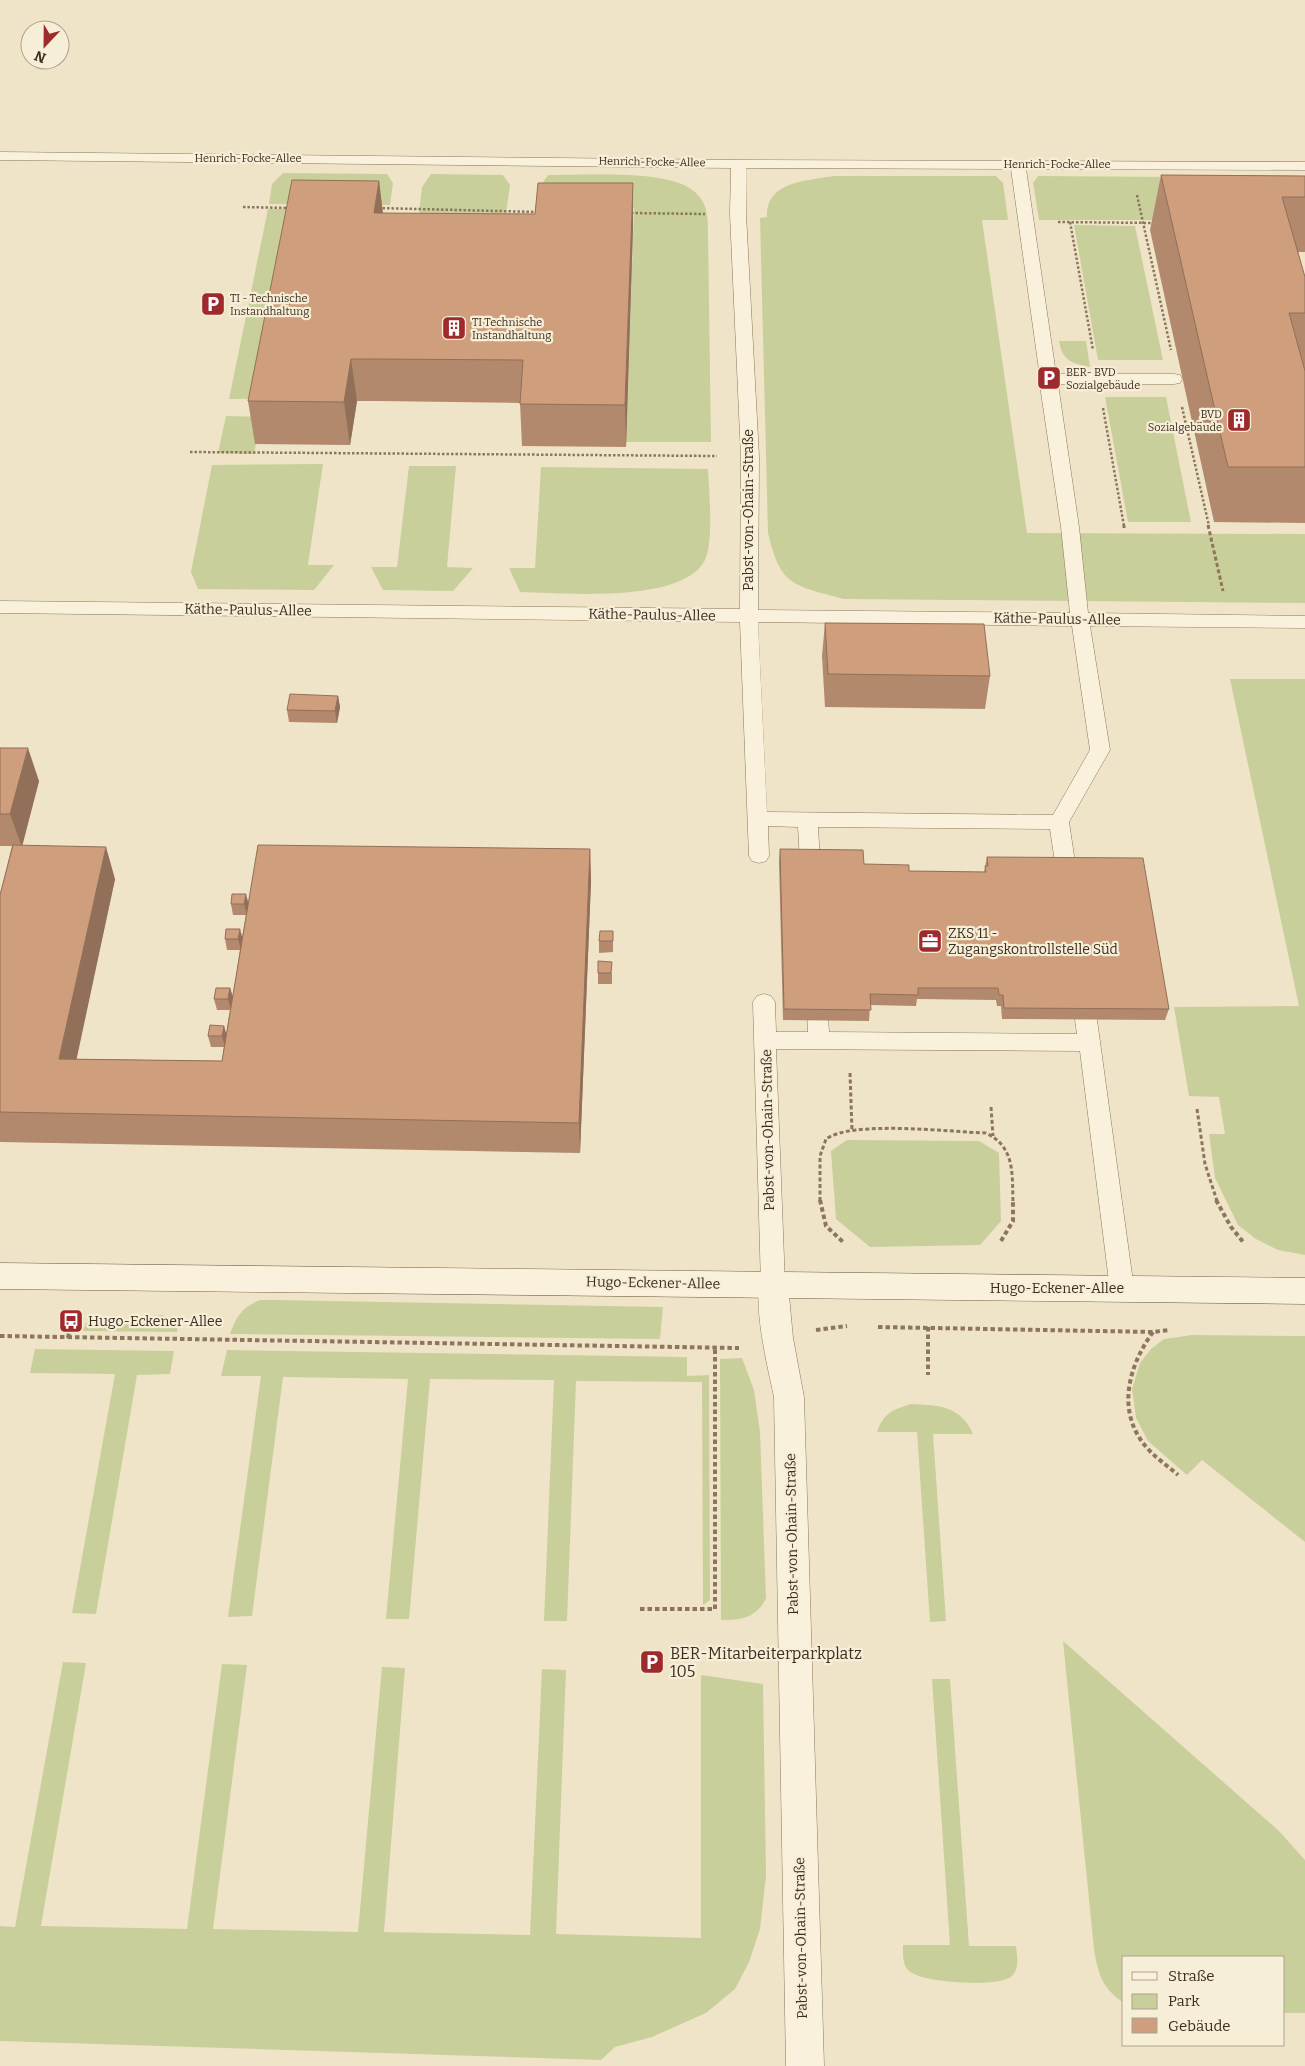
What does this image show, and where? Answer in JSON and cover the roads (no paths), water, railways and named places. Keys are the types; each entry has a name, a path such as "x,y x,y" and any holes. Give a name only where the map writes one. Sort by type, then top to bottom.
{"street":[{"name":"Hugo-Eckener-Allee","path":"0,1276 1305,1291"},
{"name":"Pabst-von-Ohain-Straße","path":"773,1285 778,1338 789,1397 805,2066"}],"lane":[{"name":"Henrich-Focke-Allee","path":"0,156 739,164 1305,166"},
{"name":"Pabst-von-Ohain-Straße","path":"739,164 738,214 750,457 749,616 759,856"},
{"path":"1018,164 1070,527 1080,620 1100,750 1059,822 1066,869"},
{"path":"1048,379 1174,379"},
{"name":"Käthe-Paulus-Allee","path":"0,607 1305,622"},
{"path":"758,819 1059,822"},
{"path":"808,820 810,861"},
{"path":"814,1042 819,1030 816,986"},
{"name":"Pabst-von-Ohain-Straße","path":"764,1002 773,1285"},
{"path":"1086,1020 1122,1289"},
{"path":"766,1040 814,1042 1089,1043"}],"place":[{"name":"TI - Technische Instandhaltung","path":"213,304"},
{"name":"TI Technische Instandhaltung","path":"454,328"},
{"name":"BER- BVD Sozialgebäude","path":"1049,378"},
{"name":"BVD Sozialgebäude","path":"1239,420"},
{"name":"ZKS 11 - Zugangskontrollstelle Süd","path":"930,941"},
{"name":"Hugo-Eckener-Allee","path":"71,1321"},
{"name":"BER-Mitarbeiterparkplatz 105","path":"652,1662"}]}
